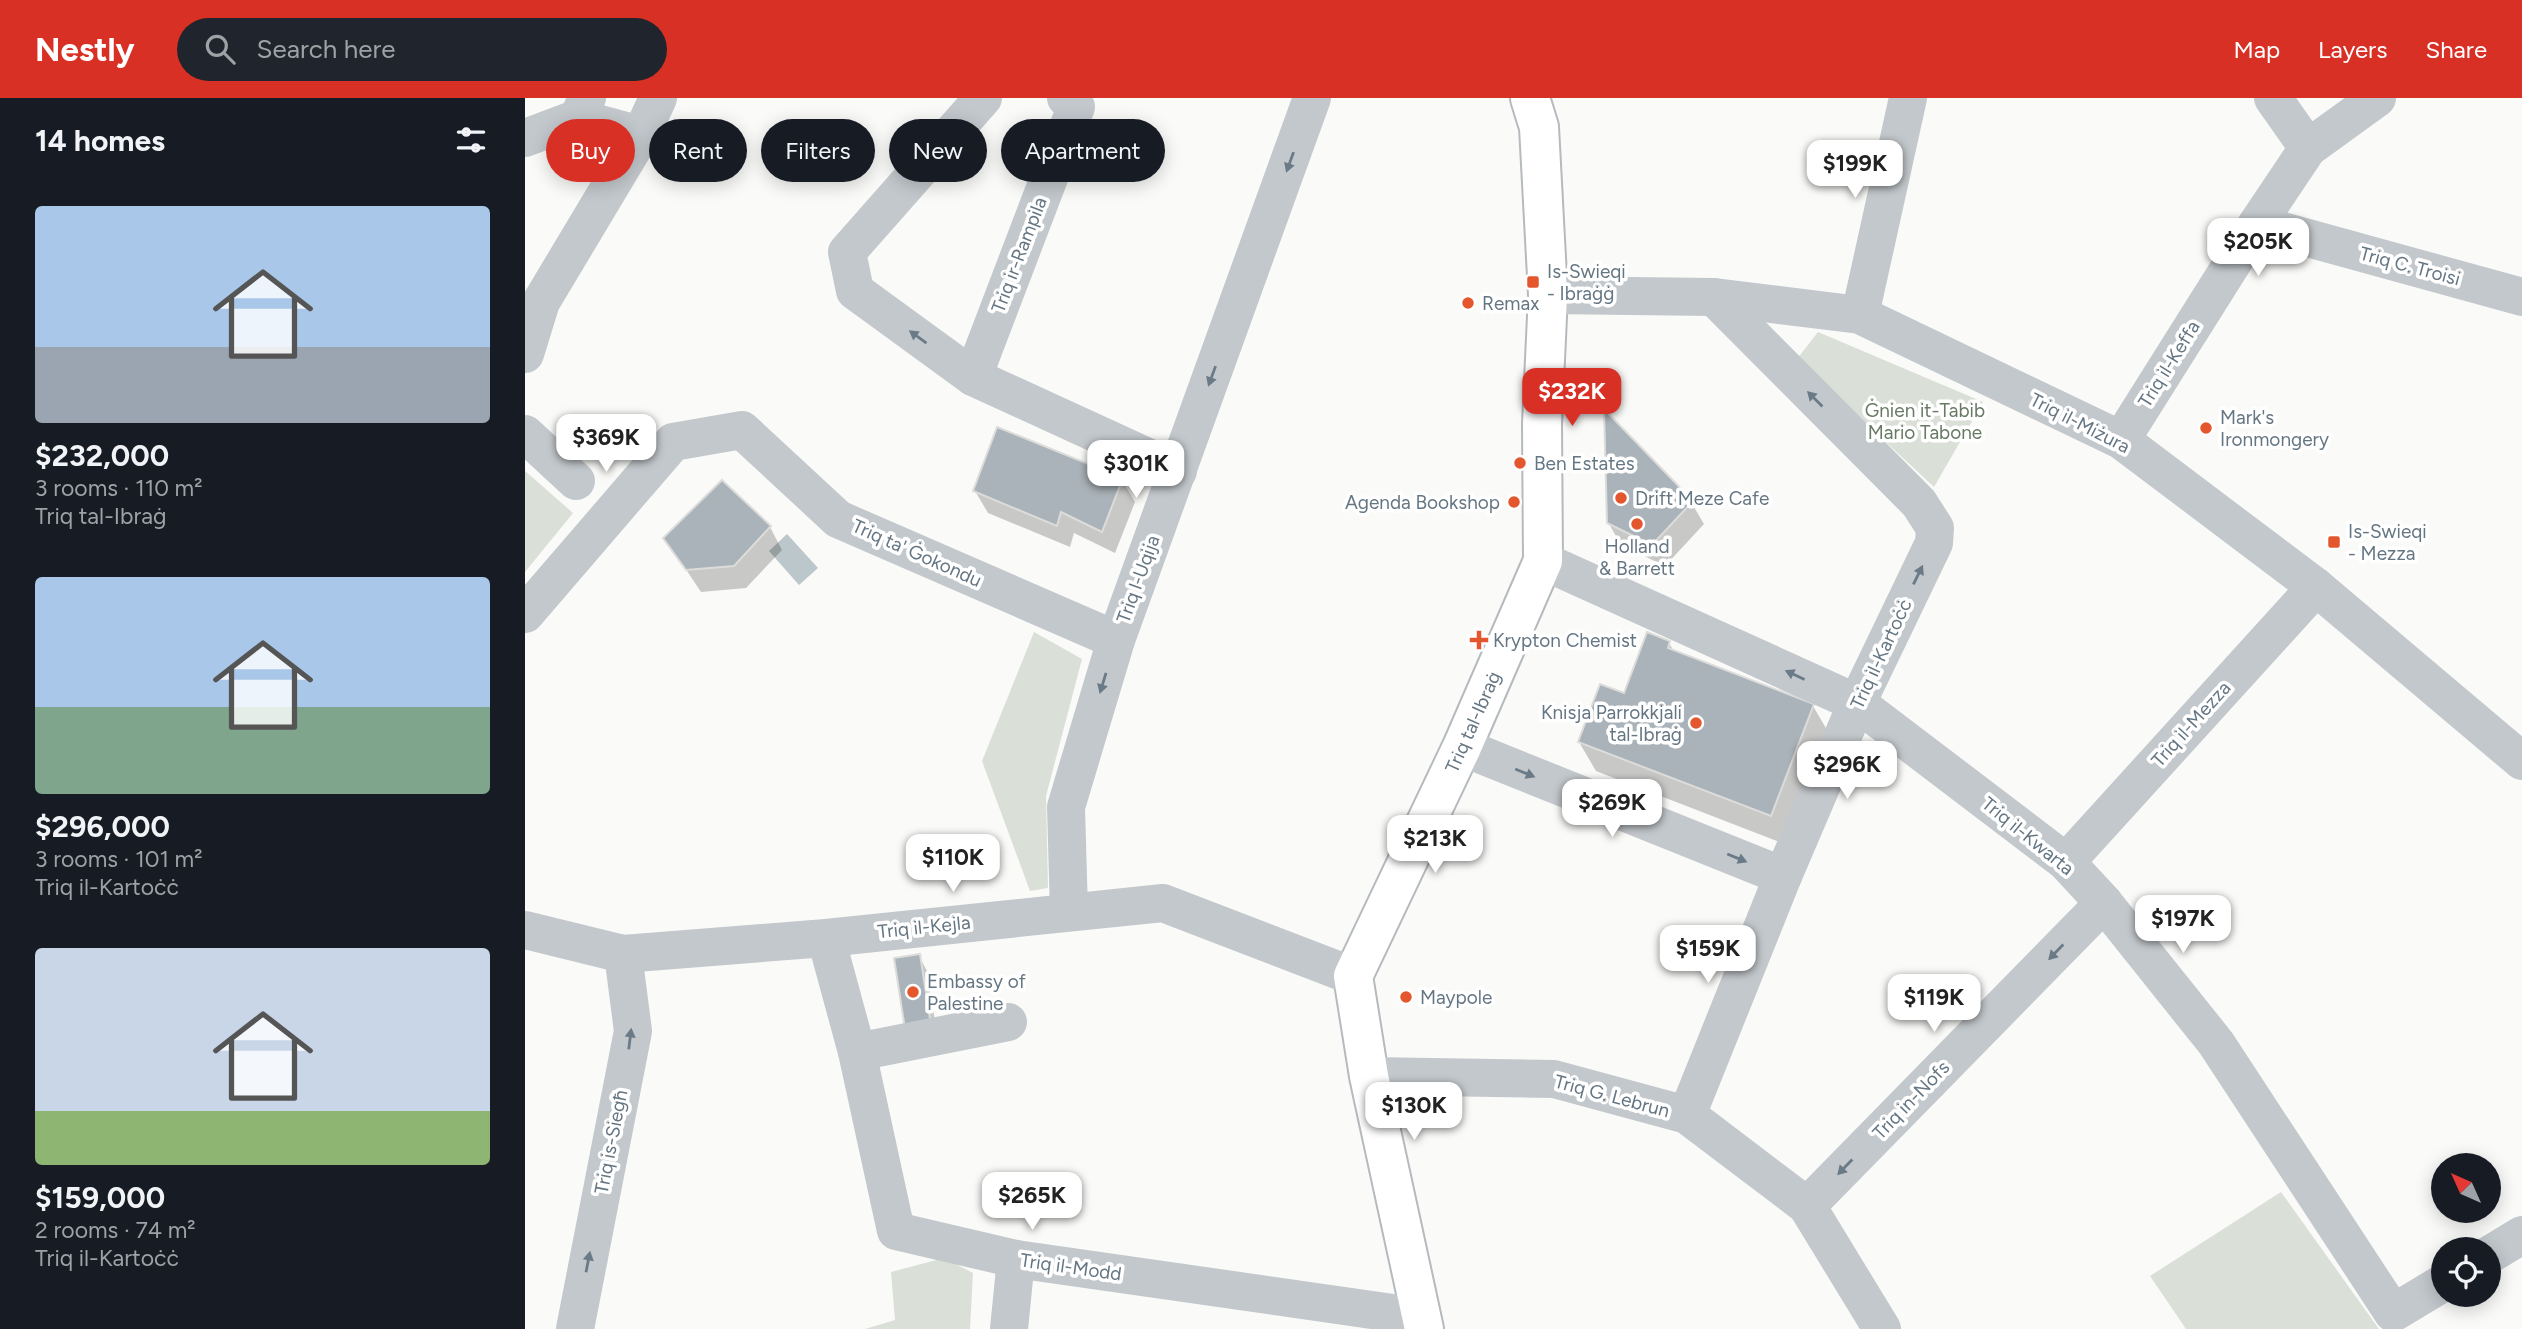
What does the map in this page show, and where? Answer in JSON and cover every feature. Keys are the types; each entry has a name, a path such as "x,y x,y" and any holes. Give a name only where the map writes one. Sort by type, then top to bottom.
{"main road":[{"name":"Triq tal-Ibraġ","path":"1353,976 1462,747 1543,561 1542,424 1548,295 1539,127 1530,98"},
{"path":"1353,976 1369,1076 1422,1323"}],"street":[{"path":"525,354 541,302 641,135 658,98"},
{"path":"983,98 847,252 855,291 973,377 1178,471"},
{"name":"Triq ir-Rampila","path":"973,377 1076,107 1066,98"},
{"name":"Triq l-Uqija","path":"1069,912 1066,807 1116,640 1312,98"},
{"path":"1860,315 1908,98"},
{"path":"2273,98 2308,148"},
{"name":"Triq il-Keffa","path":"2121,440 2308,148 2377,98"},
{"path":"525,138 582,108 641,135"},
{"name":"Triq C. Troisi","path":"2257,224 2522,298"},
{"name":"Triq il-Miżura","path":"1548,295 1714,297 1860,315 2121,440 2316,587 2522,761"},
{"name":"Triq il-Kartoċċ","path":"1687,1115 1783,876 1857,703 1934,543 1935,528 1919,503 1714,297"},
{"name":"Triq ta' Ġokondu","path":"525,614 673,442 742,430 838,519 1116,640"},
{"path":"525,434 576,481"},
{"name":"Triq il-Kwarta","path":"1543,561 1857,703 2066,862 2103,903 2216,1043 2393,1313 2431,1290"},
{"name":"Triq il-Mezza","path":"2066,862 2316,587"},
{"path":"1462,747 1783,876"},
{"name":"Triq in-Nofs","path":"1807,1206 2103,903"},
{"name":"Triq il-Kejla","path":"525,930 622,954 826,938 1163,904 1353,976"},
{"name":"Triq il-Modd","path":"826,938 857,1052 896,1231 1016,1259 1422,1323"},
{"name":"Triq is-Siegħ","path":"575,1329 633,1031 622,954"},
{"path":"857,1052 1008,1022"},
{"name":"Triq G. Lebrun","path":"1369,1076 1554,1079 1687,1115 1807,1206 1882,1329"},
{"path":"2501,1248 2522,1235"},
{"path":"1009,1329 1016,1259"}],"green space":[{"name":"Ġnien it-Tabib Mario Tabone","path":"1818,332 1983,402 1934,487 1797,359"},
{"path":"525,471 573,513 525,572"},
{"path":"1034,632 1082,659 1046,796 1048,888 1030,891 982,761"},
{"path":"2281,1192 2379,1329 2186,1329 2150,1276"},
{"path":"944,1258 973,1273 970,1329 865,1329 895,1320 891,1272"}],"shaded area":[{"path":"787,534 818,568 799,585 769,551"}],"building":[{"path":"1604,409 1693,501 1652,545 1607,523"},
{"path":"997,427 1123,478 1102,532 1061,512 1057,526 973,491"},
{"path":"722,480 771,526 734,566 686,570 663,538"},
{"name":"Knisja Parrokkjali tal-Ibraġ","path":"1647,632 1670,641 1668,648 1814,704 1771,816 1578,742 1600,684 1624,693"},
{"name":"Embassy of Palestine","path":"920,954 931,1025 905,1029 894,958"}],"place":[{"name":"Is-Swieqi - Ibraġġ","path":"1533,282"},
{"name":"Remax","path":"1468,303"},
{"name":"Mark's Ironmongery","path":"2206,428"},
{"name":"Ben Estates","path":"1520,463"},
{"name":"Drift Meze Cafe","path":"1621,498"},
{"name":"Agenda Bookshop","path":"1514,502"},
{"name":"Holland & Barrett","path":"1637,524"},
{"name":"Is-Swieqi - Mezza","path":"2334,542"},
{"name":"Krypton Chemist","path":"1479,640"},
{"name":"Knisja Parrokkjali tal-Ibraġ","path":"1696,723"},
{"name":"Embassy of Palestine","path":"913,992"},
{"name":"Maypole","path":"1406,997"}]}
